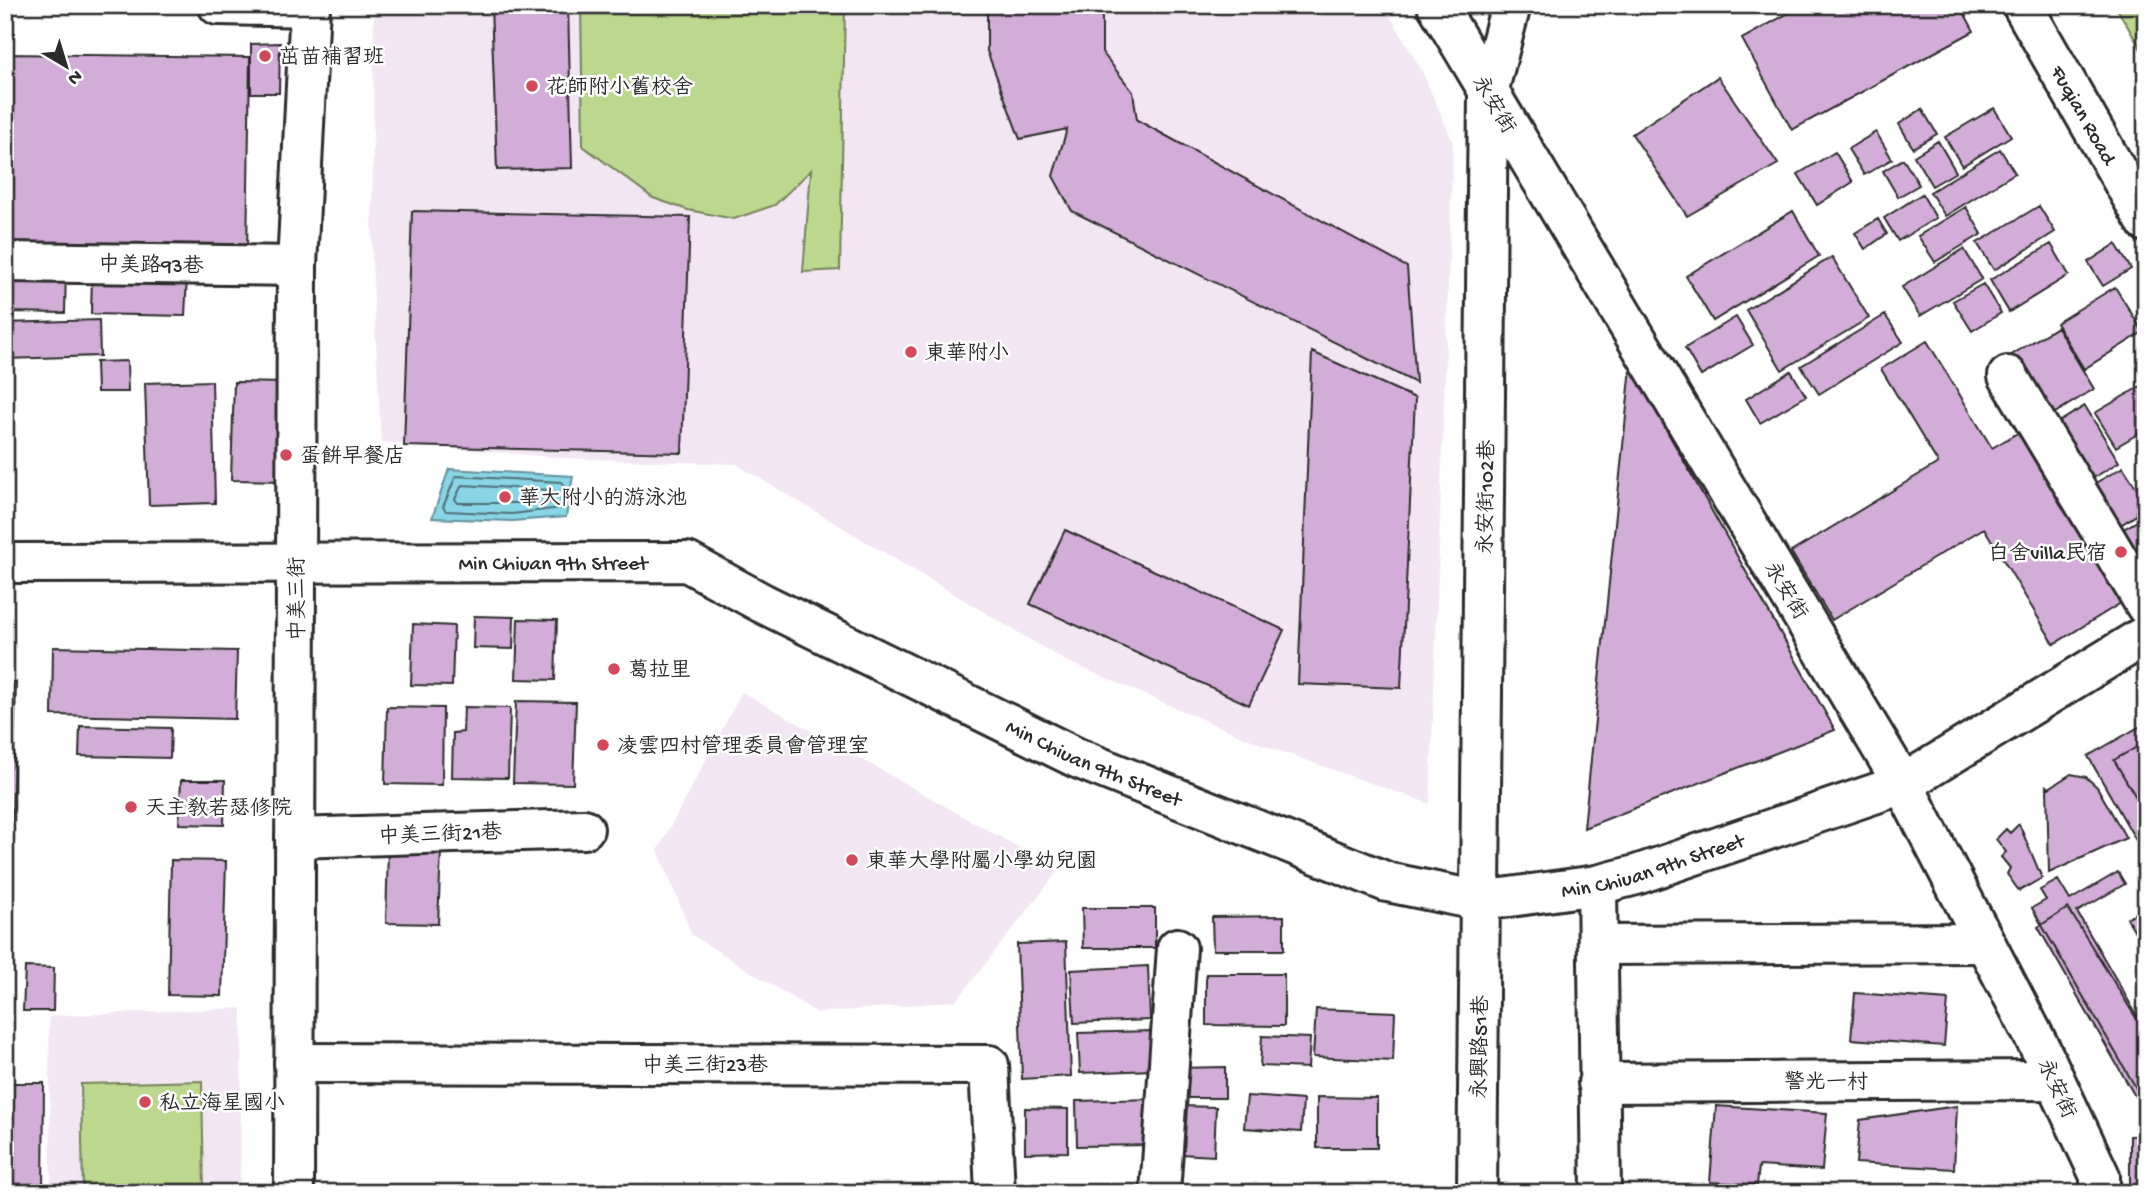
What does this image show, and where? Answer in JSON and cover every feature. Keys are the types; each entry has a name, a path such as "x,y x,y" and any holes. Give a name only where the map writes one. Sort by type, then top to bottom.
{"street":[{"path":"219,5 310,6"},
{"name":"永安街","path":"1437,5 1903,784 2054,1080 2100,1176 2100,1193"},
{"name":"永安街102巷","path":"1481,901 1488,93 1511,5"},
{"name":"Fuqian Road","path":"2022,5 2146,222"},
{"name":"中美三街","path":"294,1193 298,266 310,6"},
{"name":"中美路93巷","path":"5,262 298,266"},
{"path":"2008,376 2146,606"},
{"name":"Min Chiuan 9th Street","path":"5,563 687,562 762,603 1077,758 1387,882 1481,901 1597,884 1636,875 1903,784 2146,635"},
{"name":"中美三街21巷","path":"295,838 584,828"},
{"path":"1597,884 1601,1193"},
{"name":"永興路51巷","path":"1478,1193 1481,901"},
{"path":"1599,945 1983,943"},
{"path":"1160,1193 1177,948"},
{"name":"中美三街23巷","path":"294,1063 989,1065 995,1193"},
{"name":"警光一村","path":"1598,1083 2054,1080"}],"shaded area":[{"name":"東華附小","path":"374,5 1384,5 1422,71 1453,142 1430,804 1263,745 1066,661 736,464 562,458 381,442 372,262"},
{"name":"東華大學附屬小學幼兒園","path":"742,692 1059,870 956,1001 817,1013 692,935 658,850"},
{"name":"私立海星國小","path":"242,1008 240,1193 51,1193 49,1016"}],"green space":[{"path":"581,5 845,5 840,270 803,272 811,170 775,205 734,219 688,210 653,198 583,146"},
{"path":"2115,5 2146,5 2146,58"},
{"path":"202,1081 204,1193 83,1193 81,1084"}],"water":[{"name":"華大附小的游泳池","path":"449,469 573,476 566,517 512,521 432,518"}],"building":[{"name":"花師附小舊校舍","path":"491,5 568,5 572,168 497,170"},
{"path":"987,5 1102,5 1102,52 1133,92 1137,120 1407,267 1416,383 1072,211 1053,176 1067,129 1020,139 987,51"},
{"path":"1803,5 1960,5 1974,31 1792,130 1742,39"},
{"name":"茁苗補習班","path":"280,43 279,93 251,93 251,44"},
{"path":"5,54 250,57 247,255 5,252"},
{"path":"1718,77 1778,164 1687,216 1632,134"},
{"path":"1994,108 2011,136 1962,166 1945,137"},
{"path":"1922,109 1937,134 1913,148 1899,124"},
{"path":"1876,132 1892,159 1864,175 1848,149"},
{"path":"1938,141 1956,172 1932,186 1914,156"},
{"path":"2000,149 2015,173 1945,216 1930,192"},
{"path":"1835,152 1853,182 1817,205 1798,174"},
{"path":"1903,159 1919,185 1898,197 1883,171"},
{"path":"1922,194 1936,218 1898,241 1884,218"},
{"path":"2039,206 2055,232 1994,270 1977,243"},
{"path":"1966,207 1982,234 1935,262 1918,236"},
{"path":"412,211 690,217 682,453 404,446"},
{"path":"1793,211 1819,256 1713,321 1686,276"},
{"path":"1878,219 1887,234 1865,249 1855,233"},
{"path":"2051,244 2069,275 2009,312 1990,280"},
{"path":"2116,244 2131,269 2103,286 2088,262"},
{"path":"1964,249 1982,279 1920,316 1902,287"},
{"path":"1832,257 1869,318 1782,370 1746,310"},
{"path":"5,267 66,268 65,313 5,312"},
{"path":"92,275 187,277 185,316 91,314"},
{"path":"1983,284 2001,313 1972,331 1953,301"},
{"path":"2115,287 2143,332 2084,369 2056,323"},
{"path":"1885,315 1903,342 1819,394 1801,366"},
{"path":"1736,317 1753,345 1701,376 1685,348"},
{"path":"99,320 100,356 5,359 5,323"},
{"path":"2057,327 2094,389 2045,419 2008,357"},
{"path":"1927,341 1992,448 2026,428 2129,598 2054,644 1984,528 1832,620 1791,552 1938,463 1881,369"},
{"path":"1312,352 1415,398 1401,688 1298,684"},
{"path":"127,361 128,392 97,392 96,362"},
{"path":"1631,367 1835,730 1584,828"},
{"path":"1791,371 1806,396 1760,423 1746,399"},
{"path":"212,381 215,503 149,505 145,383"},
{"path":"234,382 286,383 284,481 231,480"},
{"path":"2146,383 2146,429 2116,447 2095,413"},
{"path":"2085,406 2119,462 2085,483 2051,427"},
{"path":"2123,467 2146,503 2146,509 2117,527 2092,485"},
{"path":"2146,516 2146,580 2113,535"},
{"path":"1065,530 1284,630 1249,705 1030,604"},
{"path":"474,616 514,617 513,649 473,648"},
{"path":"518,619 557,620 555,680 516,679"},
{"path":"413,624 454,626 452,686 411,685"},
{"path":"53,647 237,651 235,719 52,715"},
{"path":"5,682 16,682 6,1045 5,1045"},
{"path":"516,701 576,702 573,784 513,783"},
{"path":"387,707 443,708 442,785 385,784"},
{"path":"464,707 510,708 508,778 452,777 453,733 463,732"},
{"path":"2146,723 2146,742 2114,760 2146,814 2146,858 2088,756"},
{"path":"80,726 171,728 170,758 79,756"},
{"path":"2146,742 2146,814 2114,760"},
{"path":"2071,774 2086,777 2097,787 2126,838 2049,873 2047,786 2049,788"},
{"path":"181,780 225,780 224,825 179,824"},
{"path":"2019,824 2042,878 2019,891 2007,874 2010,868 2001,857 2006,852 1996,839 2006,829 2010,833"},
{"path":"388,848 441,850 438,924 386,923"},
{"path":"171,860 226,861 222,996 168,995"},
{"path":"2118,872 2125,884 2077,912 2146,1031 2146,1100 2143,1100 2032,908 2046,900 2040,890 2058,880 2070,900"},
{"path":"1082,908 1155,908 1155,948 1083,948"},
{"path":"2068,908 2146,1034 2146,1098 2136,1098 2038,927"},
{"path":"2139,911 2146,923 2146,950 2127,918"},
{"path":"1284,916 1284,950 1213,950 1212,917"},
{"path":"1066,942 1071,1076 1022,1079 1017,944"},
{"path":"1148,966 1150,1020 1074,1023 1071,970"},
{"path":"25,967 54,968 53,1011 23,1011"},
{"path":"1206,974 1284,974 1284,1026 1206,1025"},
{"path":"1855,993 1948,1000 1944,1046 1851,1039"},
{"path":"1316,1009 1395,1012 1393,1061 1313,1057"},
{"path":"1151,1031 1152,1070 1080,1073 1078,1033"},
{"path":"1262,1036 1310,1038 1308,1068 1260,1066"},
{"path":"1225,1067 1225,1098 1175,1098 1175,1068"},
{"path":"5,1083 44,1083 43,1193 5,1193"},
{"path":"1247,1096 1303,1100 1301,1132 1244,1128"},
{"path":"1317,1097 1377,1098 1377,1148 1317,1148"},
{"path":"1153,1099 1154,1145 1077,1146 1076,1101"},
{"path":"1182,1106 1216,1107 1214,1156 1180,1154"},
{"path":"1716,1106 1827,1113 1822,1170 1759,1166 1757,1185 1710,1182"},
{"path":"1957,1106 1954,1169 1856,1163 1860,1120"},
{"path":"1025,1108 1068,1109 1068,1152 1025,1153"},
{"path":"2146,1135 2146,1193 2130,1193 2130,1136"}],"place":[{"name":"茁苗補習班","path":"265,56"},
{"name":"花師附小舊校舍","path":"532,86"},
{"name":"東華附小","path":"911,352"},
{"name":"蛋餅早餐店","path":"286,455"},
{"name":"華大附小的游泳池","path":"505,497"},
{"name":"白舍villa民宿","path":"2121,552"},
{"name":"葛拉里","path":"614,669"},
{"name":"凌雲四村管理委員會管理室","path":"603,745"},
{"name":"天主教若瑟修院","path":"131,807"},
{"name":"東華大學附屬小學幼兒園","path":"852,860"},
{"name":"私立海星國小","path":"145,1102"}]}
